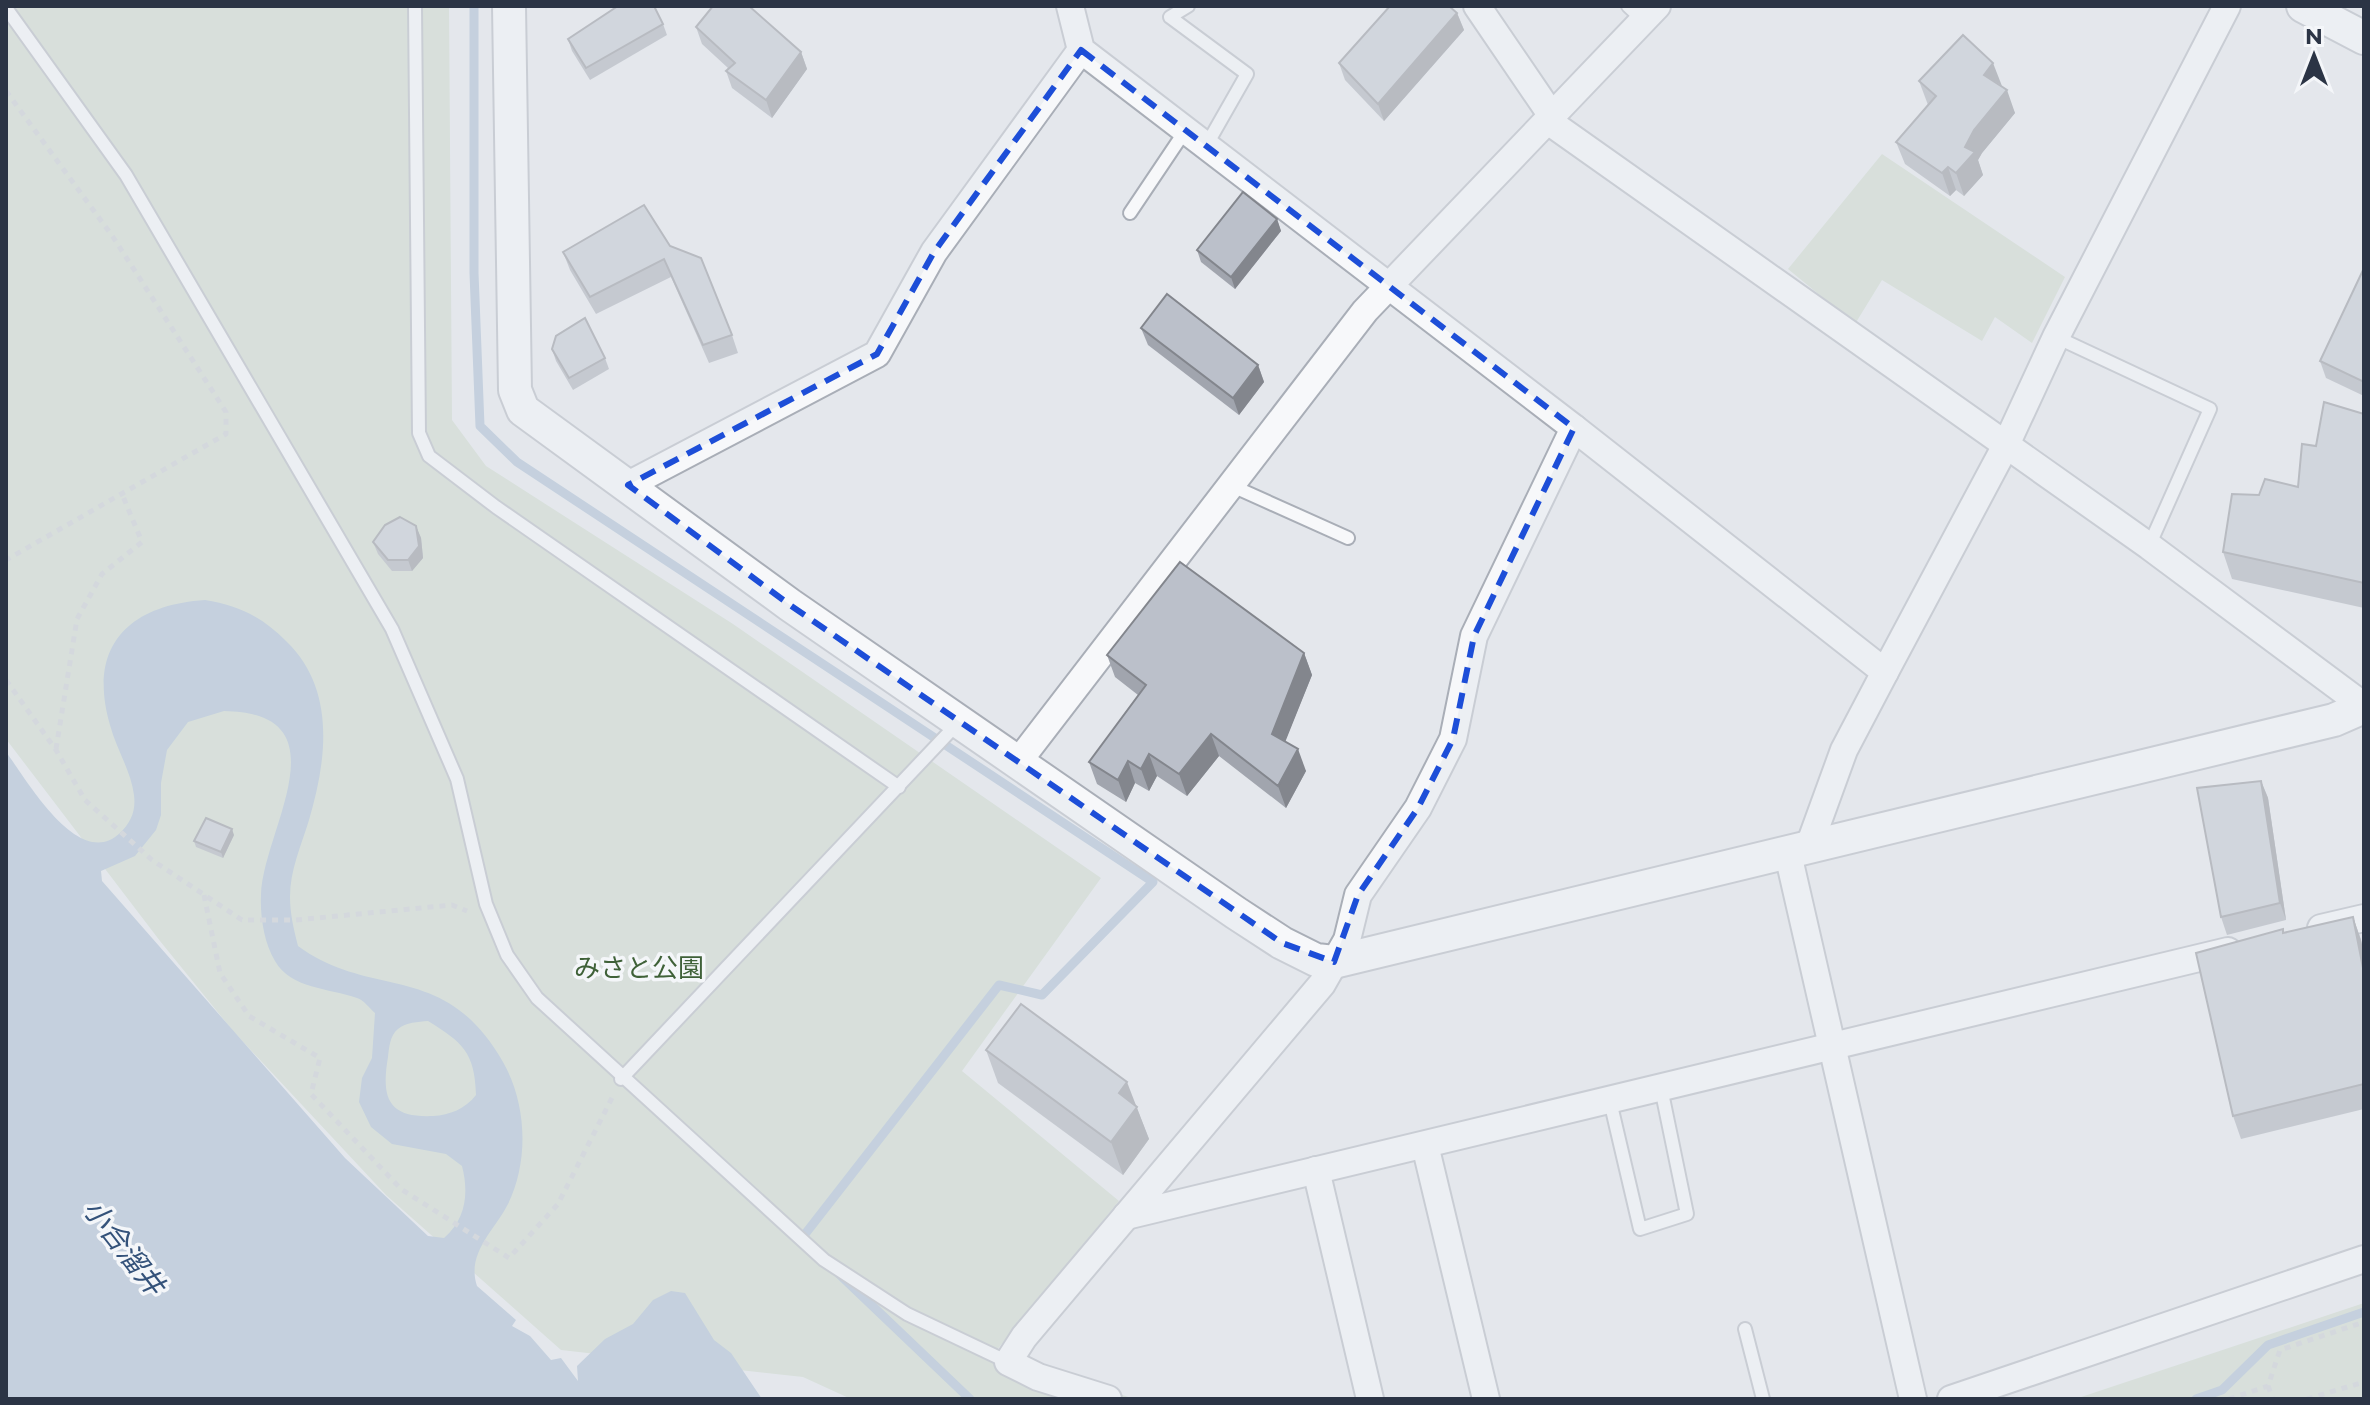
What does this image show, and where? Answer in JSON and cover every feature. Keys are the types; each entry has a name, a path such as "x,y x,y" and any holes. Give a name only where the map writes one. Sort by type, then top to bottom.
{"street":[{"path":"509,6 515,390 523,410 790,605 1282,943 1316,960 1334,962 1798,852 2334,720 2364,706 2149,546 2005,447 1550,118 1482,8"},
{"path":"1070,6 1081,50 1386,287 1574,428 1885,672"},
{"path":"1913,1399 1831,1048 1798,852 1844,750 2005,447 2056,337 2227,6"},
{"path":"2303,6 2364,38"},
{"path":"1018,762 1386,287 1550,118 1643,11"},
{"path":"628,485 877,354 934,252 1081,50"},
{"path":"1108,1399 1038,1377 1008,1362 1024,1337 1322,984 1347,940 1358,895 1418,808 1453,739 1474,636 1574,428"},
{"path":"2303,933 2364,918"},
{"path":"1126,1216 2257,944"},
{"path":"1425,1145 1486,1399"},
{"path":"1316,1170 1370,1399"},
{"path":"1951,1399 2364,1259"}],"lane":[{"path":"415,6 419,433 429,456 496,507 899,787"},
{"path":"1130,213 1247,74 1170,17 1188,6"},
{"path":"6,8 126,175 392,629 457,779 486,904 507,955 537,998 621,1079 824,1260 907,1314 1008,1362"},
{"path":"2056,337 2210,409 2149,546"},
{"path":"1230,485 1348,538"},
{"path":"621,1079 959,722"},
{"path":"1610,1101 1640,1229 1687,1214 1661,1088"},
{"path":"1745,1329 1763,1399"}],"path":[{"path":"6,91 113,237 226,412 226,434 6,560"},
{"path":"56,750 77,619 102,574 142,542 122,494"},
{"path":"6,680 56,750 85,800 152,860 242,920 296,920 452,905 494,921"},
{"path":"204,895 220,973 249,1016 320,1058 311,1094 401,1189 509,1258 558,1204 621,1079"},
{"path":"2273,1399 2268,1386 2280,1350 2364,1322"},
{"path":"2307,1399 2364,1382"},
{"path":"2229,1399 2268,1386"}],"highlighted area":[{"path":"1081,50 1574,428 1474,636 1453,739 1418,808 1358,895 1334,962 1282,943 790,605 628,485 877,354 934,252"}],"green space":[{"name":"みさと公園","path":"6,6 449,6 452,420 486,466 733,624 1101,878 962,1071 1119,1201 996,1351 1134,1399 851,1399 803,1377 561,1350 386,1195 233,1031 160,941 6,739"},
{"path":"1882,154 2065,277 2032,343 1995,317 1982,341 1882,280 1855,324 1788,269"},
{"path":"2364,1303 2364,1399 2075,1399"}],"water":[{"name":"小合溜井","path":"205,600 217,602 259,619 286,641 302,660 313,681 320,703 323,749 315,797 290,887 298,946 326,963 406,986 457,1008 480,1030 511,1078 521,1114 519,1170 508,1204 475,1263 477,1286 516,1320 512,1326 530,1336 551,1360 561,1358 578,1381 577,1366 605,1339 633,1324 653,1300 671,1291 685,1293 714,1340 731,1353 762,1399 6,1399 6,752 40,800 71,832 88,841 104,842 120,833 132,816 134,795 110,725 104,697 104,673 110,652 120,635 135,621 178,604","holes":["224,711 261,717 282,732 290,753 289,780 261,895 261,912 271,954 291,977 360,999 375,1013 372,1058 362,1078 359,1102 371,1127 392,1144 446,1154 462,1166 464,1205 457,1223 444,1238 428,1236 345,1158 102,881 101,871 135,856 156,830 161,815 161,783 167,750 188,722","428,1021 450,1035 464,1050 473,1068 476,1095 451,1113 418,1116 397,1109 391,1103 387,1094 386,1071 390,1042 395,1032 408,1024"]}],"building":[{"path":"618,6 654,6 663,24 586,68 568,39"},
{"path":"713,6 749,6 801,52 766,100 726,71 735,63 696,27"},
{"path":"1390,6 1449,6 1457,13 1378,104 1339,63"},
{"path":"1963,35 1993,63 1984,75 2007,90 1974,130 1965,147 1975,152 1956,173 1948,167 1942,173 1896,142 1936,96 1919,81"},
{"path":"1243,192 1277,219 1231,277 1197,250"},
{"path":"644,205 670,246 701,258 732,335 703,345 664,259 590,297 563,252"},
{"path":"2364,268 2364,382 2320,361"},
{"path":"1167,294 1258,365 1233,398 1141,328"},
{"path":"585,318 605,358 569,378 552,349 556,336"},
{"path":"2324,402 2364,414 2364,583 2223,552 2232,494 2259,495 2265,479 2298,487 2302,444 2316,446"},
{"path":"400,517 416,526 419,546 408,560 388,560 373,542 385,525"},
{"path":"1180,562 1304,653 1272,734 1298,749 1278,786 1211,734 1179,774 1149,754 1141,769 1128,761 1118,780 1089,762 1146,685 1107,655"},
{"path":"2261,781 2280,903 2221,917 2197,788"},
{"path":"206,818 232,829 221,852 194,841"},
{"path":"2353,917 2364,973 2364,1084 2233,1116 2196,953 2283,929 2283,933"},
{"path":"1021,1004 1127,1082 1119,1093 1137,1107 1111,1142 986,1050"}],"waterway":[{"path":"474,6 474,273 480,426 517,462 1153,882 1042,995 999,985 802,1238 806,1242"},
{"path":"839,1274 970,1399"},
{"path":"2196,1399 2222,1390 2268,1345 2364,1312"}]}
